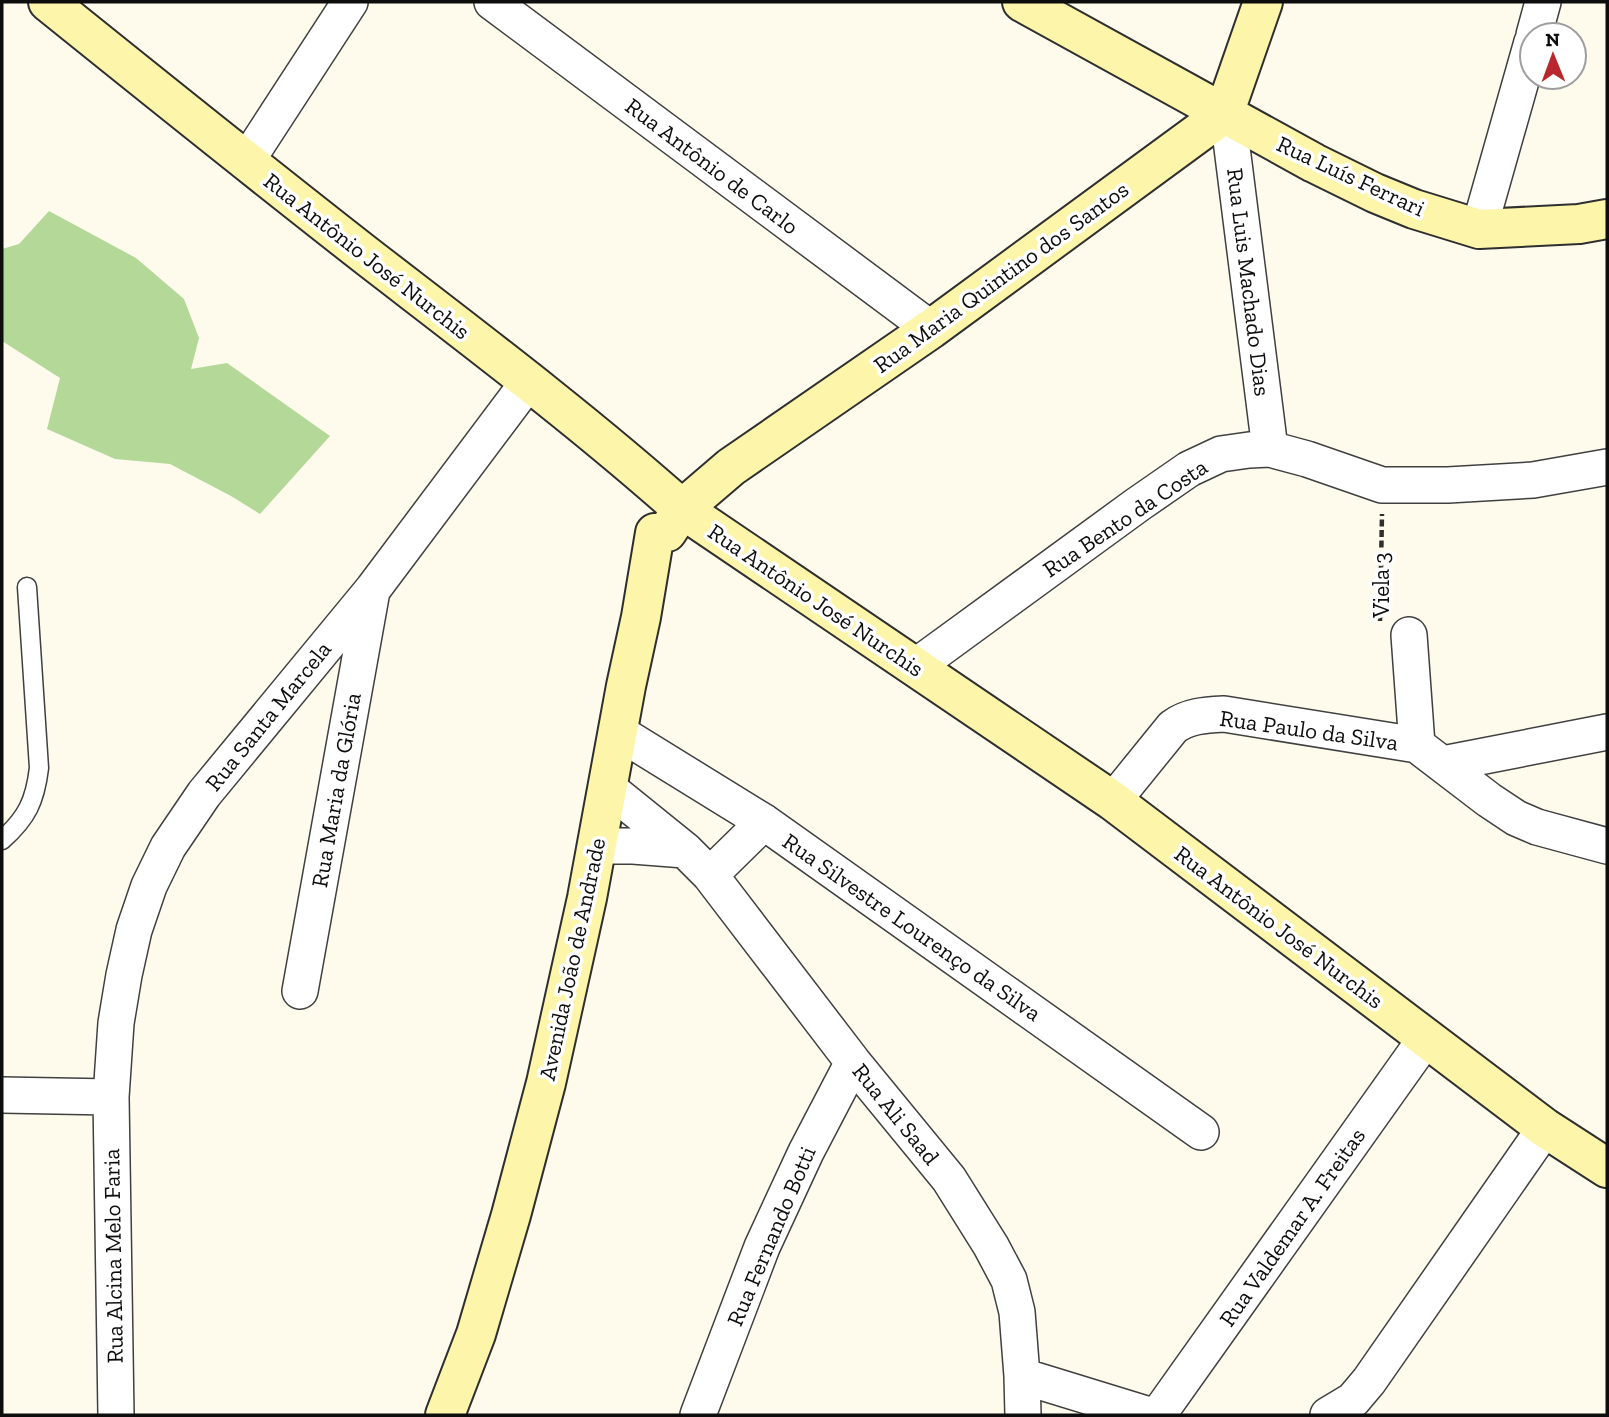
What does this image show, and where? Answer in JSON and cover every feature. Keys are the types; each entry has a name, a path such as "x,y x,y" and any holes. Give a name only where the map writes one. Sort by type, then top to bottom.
{"street":[{"name":"Rua Antônio José Nurchis","path":"48,2 246,162 529,382 682,509 1113,801 1545,1128 1604,1158"},
{"path":"246,162 350,2"},
{"name":"Rua Antônio de Carlo","path":"492,2 932,329"},
{"name":"Rua Luís Ferrari","path":"1022,2 1314,163 1375,193 1414,208 1479,229 1579,224 1607,219"},
{"path":"1226,115 1263,2"},
{"path":"1538,21 1543,2"},
{"path":"1479,229 1518,91"},
{"name":"Rua Maria Quintino dos Santos","path":"682,509 732,467 932,329 1226,115"},
{"name":"Rua Luis Machado Dias","path":"1226,115 1270,449"},
{"name":"Rua Santa Marcela","path":"111,1097 116,1023 131,942 149,886 168,847 212,784 373,589 529,382"},
{"name":"Rua Bento da Costa","path":"915,667 1189,469 1221,454 1270,449 1382,485 1448,485 1533,480 1607,467"},
{"name":"Avenida João de Andrade","path":"446,1415 476,1334 549,1070 596,846 655,533 667,532 682,509"},
{"name":"Rua Maria da Glória","path":"300,991 373,589"},
{"name":"Viela 3","path":"1409,635 1430,755"},
{"name":"Rua Paulo da Silva","path":"1113,801 1172,727 1192,717 1224,714 1430,755 1607,732"},
{"name":"Rua Silvestre Lourenço da Silva","path":"618,732 764,822 1201,1132"},
{"path":"1430,755 1516,818 1537,827 1607,846"},
{"name":"Rua Ali Saad","path":"607,787 685,850 710,875 853,1062 949,1179 1009,1280 1017,1312 1023,1415"},
{"path":"710,875 764,822"},
{"path":"596,846 685,850"},
{"name":"Rua Valdemar A. Freitas","path":"1157,1415 1426,1038"},
{"name":"Rua Fernando Botti","path":"698,1415 762,1247 806,1152 853,1062"},
{"path":"2,1095 111,1097"},
{"name":"Rua Alcina Melo Faria","path":"111,1097 116,1415"},
{"path":"1328,1415 1353,1400 1369,1381 1545,1128"},
{"path":"1022,1376 1149,1415"}],"lane":[{"path":"2,839 25,816 34,796 39,768 27,587"}],"path":[{"name":"Viela 3","path":"1382,485 1381,629 1409,635"}],"green space":[{"path":"49,211 136,258 184,299 199,338 191,369 227,363 330,436 260,514 170,464 115,459 47,429 60,378 2,341 2,249 19,244"}]}
